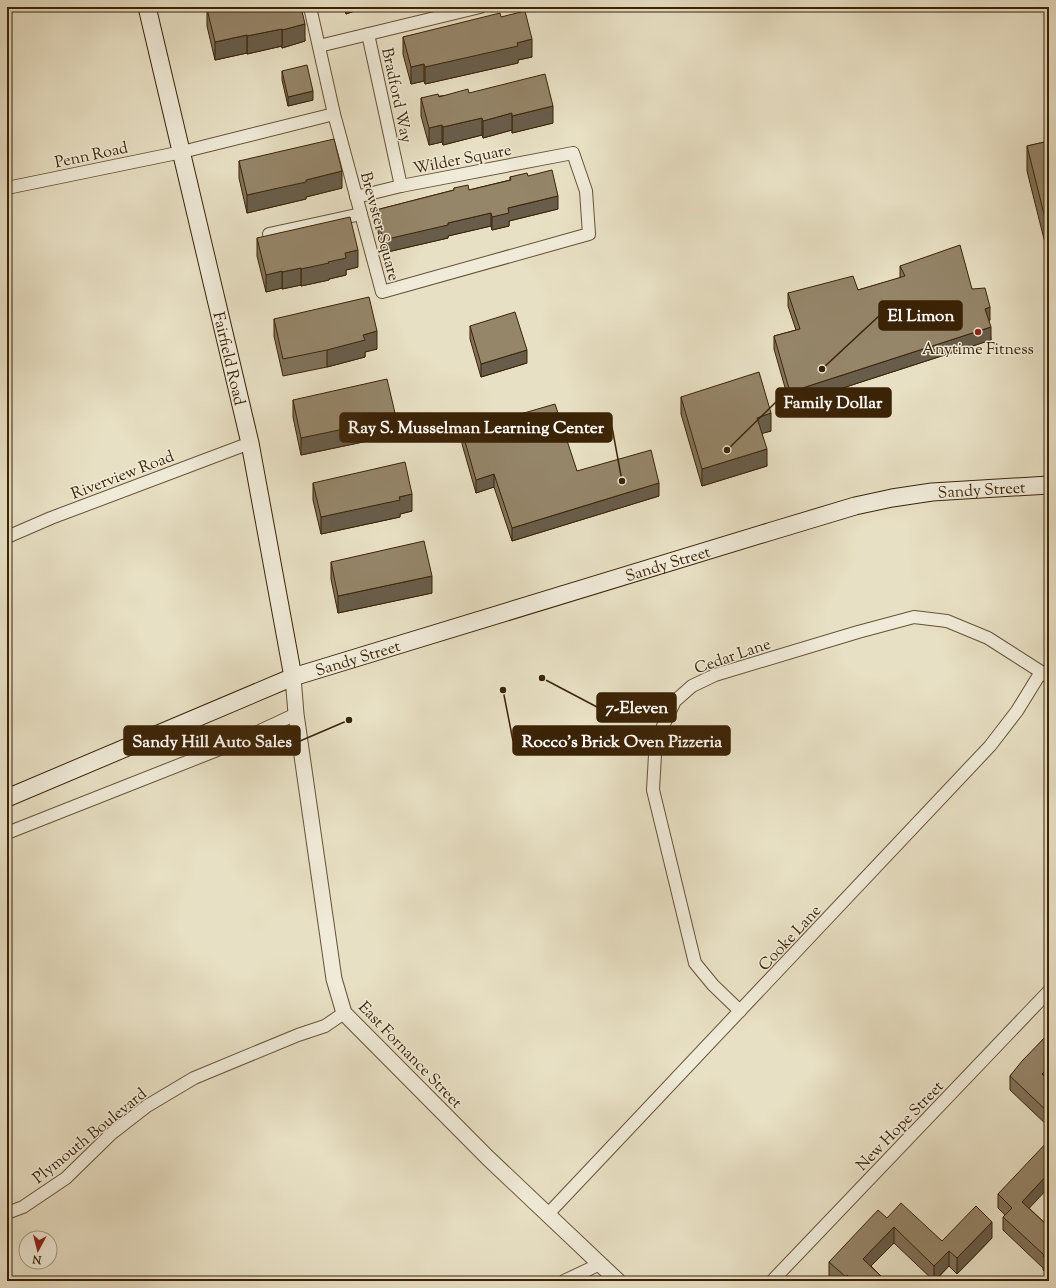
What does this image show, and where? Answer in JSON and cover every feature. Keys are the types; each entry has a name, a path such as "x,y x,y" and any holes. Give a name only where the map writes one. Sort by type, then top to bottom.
{"main road":[{"name":"Fairfield Road","path":"147,7 250,443 293,677"},
{"name":"Sandy Street","path":"7,798 293,677 855,506 892,498 932,492 1049,485"}],"street":[{"name":"Brewster Square","path":"310,7 320,46 334,114 382,292 589,234"},
{"path":"320,46 480,7"},
{"name":"Bradford Way","path":"368,34 400,186"},
{"name":"Penn Road","path":"7,188 182,152 334,114"},
{"name":"Wilder Square","path":"356,197 400,186 573,153 586,190 589,234"},
{"path":"268,234 361,214"},
{"name":"Riverview Road","path":"7,537 51,518 250,443"},
{"name":"Cedar Lane","path":"740,1011 713,985 695,963 653,790 655,755 663,726 675,701 692,686 715,675 858,632 914,617 947,621 988,638 1045,675"},
{"name":"Cooke Lane","path":"548,1214 990,746 1045,675"},
{"name":"Fairfield Road","path":"293,677 296,714"},
{"path":"7,833 230,744 296,714"},
{"name":"East Fornance Street","path":"296,714 334,979 344,1013 488,1158 618,1281"},
{"name":"New Hope Street","path":"772,1281 1049,991"},
{"name":"Plymouth Boulevard","path":"7,1213 23,1207 66,1178 111,1134 147,1106 194,1078 298,1035 325,1026 344,1013"},
{"path":"564,1281 600,1264"}],"building":[{"path":"217,7 301,7 305,24 282,30 247,35 215,42 207,9"},
{"path":"525,11 532,39 517,43 518,46 425,67 424,64 411,67 403,37 500,13 501,17"},
{"path":"307,65 313,91 288,97 282,71"},
{"path":"545,74 553,106 512,116 512,113 483,121 482,118 443,127 442,125 429,128 421,98 438,94 439,97 468,89 469,93"},
{"path":"334,139 342,171 306,180 306,182 247,195 239,161"},
{"path":"1049,141 1049,234 1027,146"},
{"path":"552,170 558,196 508,208 509,213 492,217 491,213 448,223 448,225 383,240 376,210 454,190 454,188 468,185 469,190 511,180 510,177 527,173 528,176"},
{"path":"350,217 358,250 345,253 346,258 328,262 329,263 266,275 257,238"},
{"path":"960,245 972,289 985,288 990,307 985,309 991,327 790,392 774,336 800,329 788,293 853,276 858,290 905,276 900,266"},
{"path":"369,297 377,331 363,335 365,340 283,359 274,319"},
{"path":"515,312 527,350 481,364 470,326"},
{"path":"759,372 771,413 757,418 767,449 702,469 681,397"},
{"path":"387,379 395,413 381,416 382,421 301,438 293,400"},
{"path":"555,404 577,471 651,450 659,483 512,528 494,474 476,480 462,431"},
{"path":"405,462 412,494 399,497 400,500 321,517 313,483"},
{"path":"424,541 432,576 338,596 331,562"},
{"path":"1049,1033 1049,1067 1042,1074 1049,1081 1049,1113 1010,1076"},
{"path":"1049,1140 1049,1173 1022,1202 1049,1227 1049,1263 1043,1256 1044,1255 1003,1217 1012,1208 998,1194"},
{"path":"901,1203 942,1241 976,1206 992,1222 957,1258 949,1251 934,1266 894,1227 863,1259 886,1281 854,1281 847,1275 846,1277 829,1262 878,1210 887,1218"},
{"path":"1033,1277 1033,1281 951,1281 948,1278"}],"place":[{"name":"Anytime Fitness","path":"978,332"},
{"name":"El Limon","path":"822,369"},
{"name":"Family Dollar","path":"727,450"},
{"name":"Ray S. Musselman Learning Center","path":"622,481"},
{"name":"7-Eleven","path":"542,678"},
{"name":"Rocco's Brick Oven Pizzeria","path":"503,690"},
{"name":"Sandy Hill Auto Sales","path":"349,720"}]}
